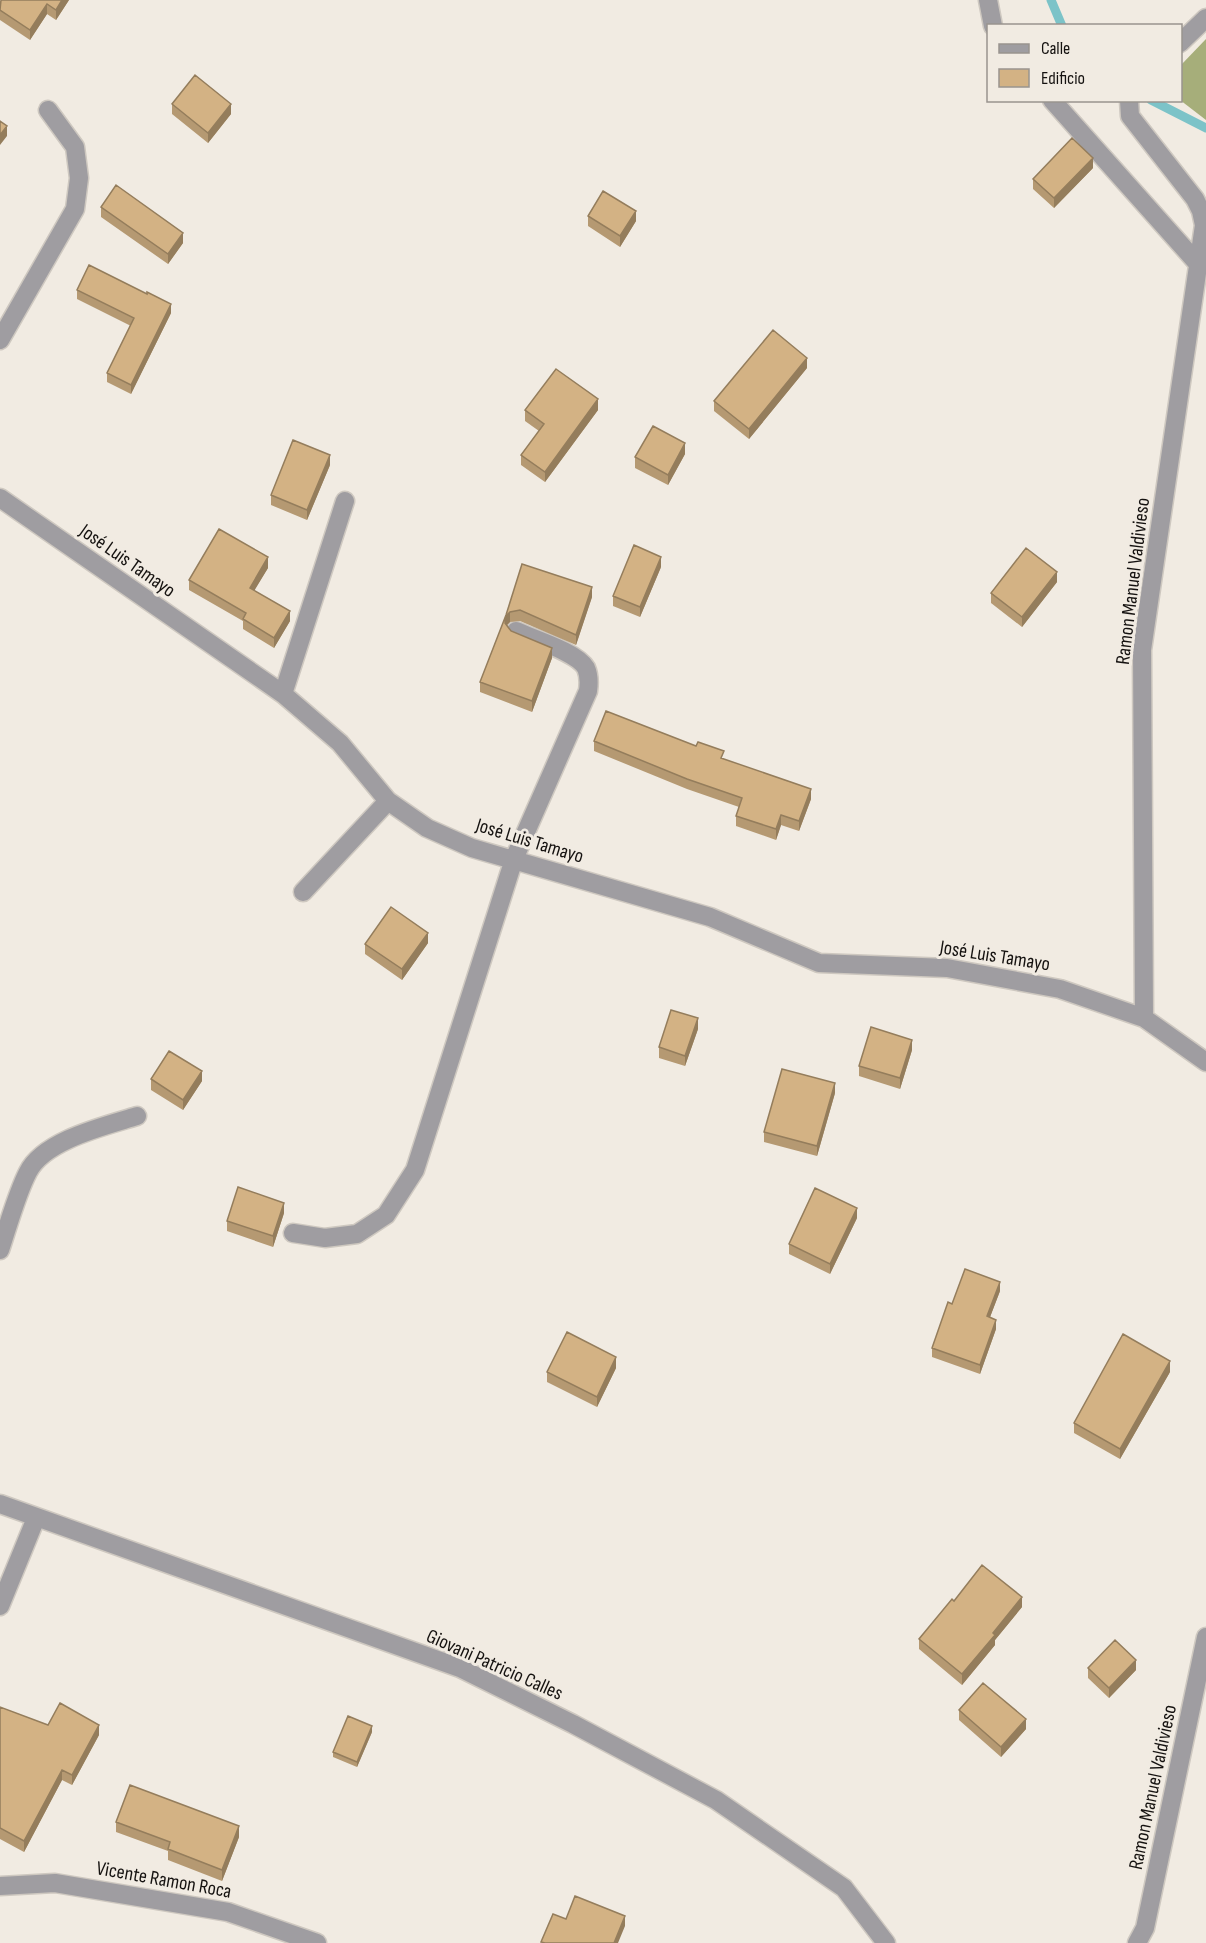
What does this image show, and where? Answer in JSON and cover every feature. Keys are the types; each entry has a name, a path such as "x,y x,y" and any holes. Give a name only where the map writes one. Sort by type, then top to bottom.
{"street":[{"path":"988,0 993,24"},
{"path":"1182,41 1206,18"},
{"path":"1054,102 1198,265"},
{"name":"Ramon Manuel Valdivieso","path":"1129,102 1130,116 1195,198 1204,225 1142,650 1144,1018"},
{"path":"0,340 75,210 79,178 75,147 48,110"},
{"name":"José Luis Tamayo","path":"0,498 283,694 340,743 388,801 428,828 472,848 710,917 819,963 947,968 1060,989 1144,1018"},
{"path":"283,694 345,501"},
{"path":"293,1233 325,1238 357,1234 386,1215 415,1170 514,859 588,691 589,680 586,668 576,657 516,631"},
{"path":"303,892 388,801"},
{"path":"1144,1018 1206,1062"},
{"path":"0,1250 28,1170 48,1149 137,1116"},
{"name":"Giovani Patricio Calles","path":"0,1504 460,1668 573,1724 716,1800 844,1888 886,1943"},
{"path":"0,1606 36,1518"},
{"name":"Ramon Manuel Valdivieso","path":"1137,1943 1145,1928 1206,1637"},
{"name":"Vicente Ramon Roca","path":"0,1886 55,1883 228,1912 316,1943"}],"green space":[{"path":"1206,39 1206,120 1182,102 1182,64"}],"building":[{"path":"1,0 62,0 56,10 47,4 30,30 0,10"},
{"path":"195,75 231,104 208,133 172,104"},
{"path":"0,121 7,126 0,135"},
{"path":"1072,138 1093,158 1054,198 1033,179"},
{"path":"116,185 183,233 168,254 101,207"},
{"path":"603,191 636,211 620,236 588,216"},
{"path":"89,265 171,304 131,385 107,373 134,318 77,290"},
{"path":"773,330 807,358 749,429 714,401"},
{"path":"556,369 598,399 545,472 521,455 544,424 525,410"},
{"path":"653,426 685,443 668,475 635,457"},
{"path":"293,440 330,455 307,510 271,495"},
{"path":"219,529 268,557 250,588 290,611 274,638 243,619 246,613 189,580"},
{"path":"634,545 661,557 640,607 613,596"},
{"path":"1026,548 1057,572 1022,617 991,593"},
{"path":"522,564 592,587 576,635 520,610 510,612 506,616 505,623 511,631 552,648 532,701 480,682 506,615"},
{"path":"606,711 696,746 698,742 724,751 721,758 811,789 799,821 781,815 776,829 736,816 742,798 687,779 594,741"},
{"path":"391,907 428,933 402,969 365,944"},
{"path":"671,1010 698,1018 685,1056 659,1047"},
{"path":"871,1027 912,1040 900,1078 859,1066"},
{"path":"169,1051 202,1071 183,1100 151,1079"},
{"path":"782,1069 835,1083 817,1146 764,1132"},
{"path":"238,1187 284,1203 273,1236 227,1221"},
{"path":"815,1188 857,1208 830,1264 789,1244"},
{"path":"965,1269 1000,1282 987,1316 996,1320 980,1365 932,1348 948,1302 952,1304"},
{"path":"567,1332 616,1357 597,1397 547,1372"},
{"path":"1123,1334 1170,1361 1120,1449 1074,1423"},
{"path":"982,1565 1022,1597 993,1633 995,1635 962,1674 919,1639 952,1599 954,1601"},
{"path":"1115,1640 1136,1660 1109,1688 1088,1668"},
{"path":"983,1683 1026,1719 1001,1747 959,1710"},
{"path":"60,1703 99,1725 72,1775 62,1770 24,1841 0,1828 0,1707 48,1725"},
{"path":"348,1716 372,1726 357,1762 333,1752"},
{"path":"130,1785 239,1826 222,1870 168,1849 170,1842 116,1822"},
{"path":"575,1896 625,1916 614,1943 541,1942 553,1914 566,1919"}],"waterway":[{"path":"1051,0 1061,24"},
{"path":"1155,102 1206,128"}]}
